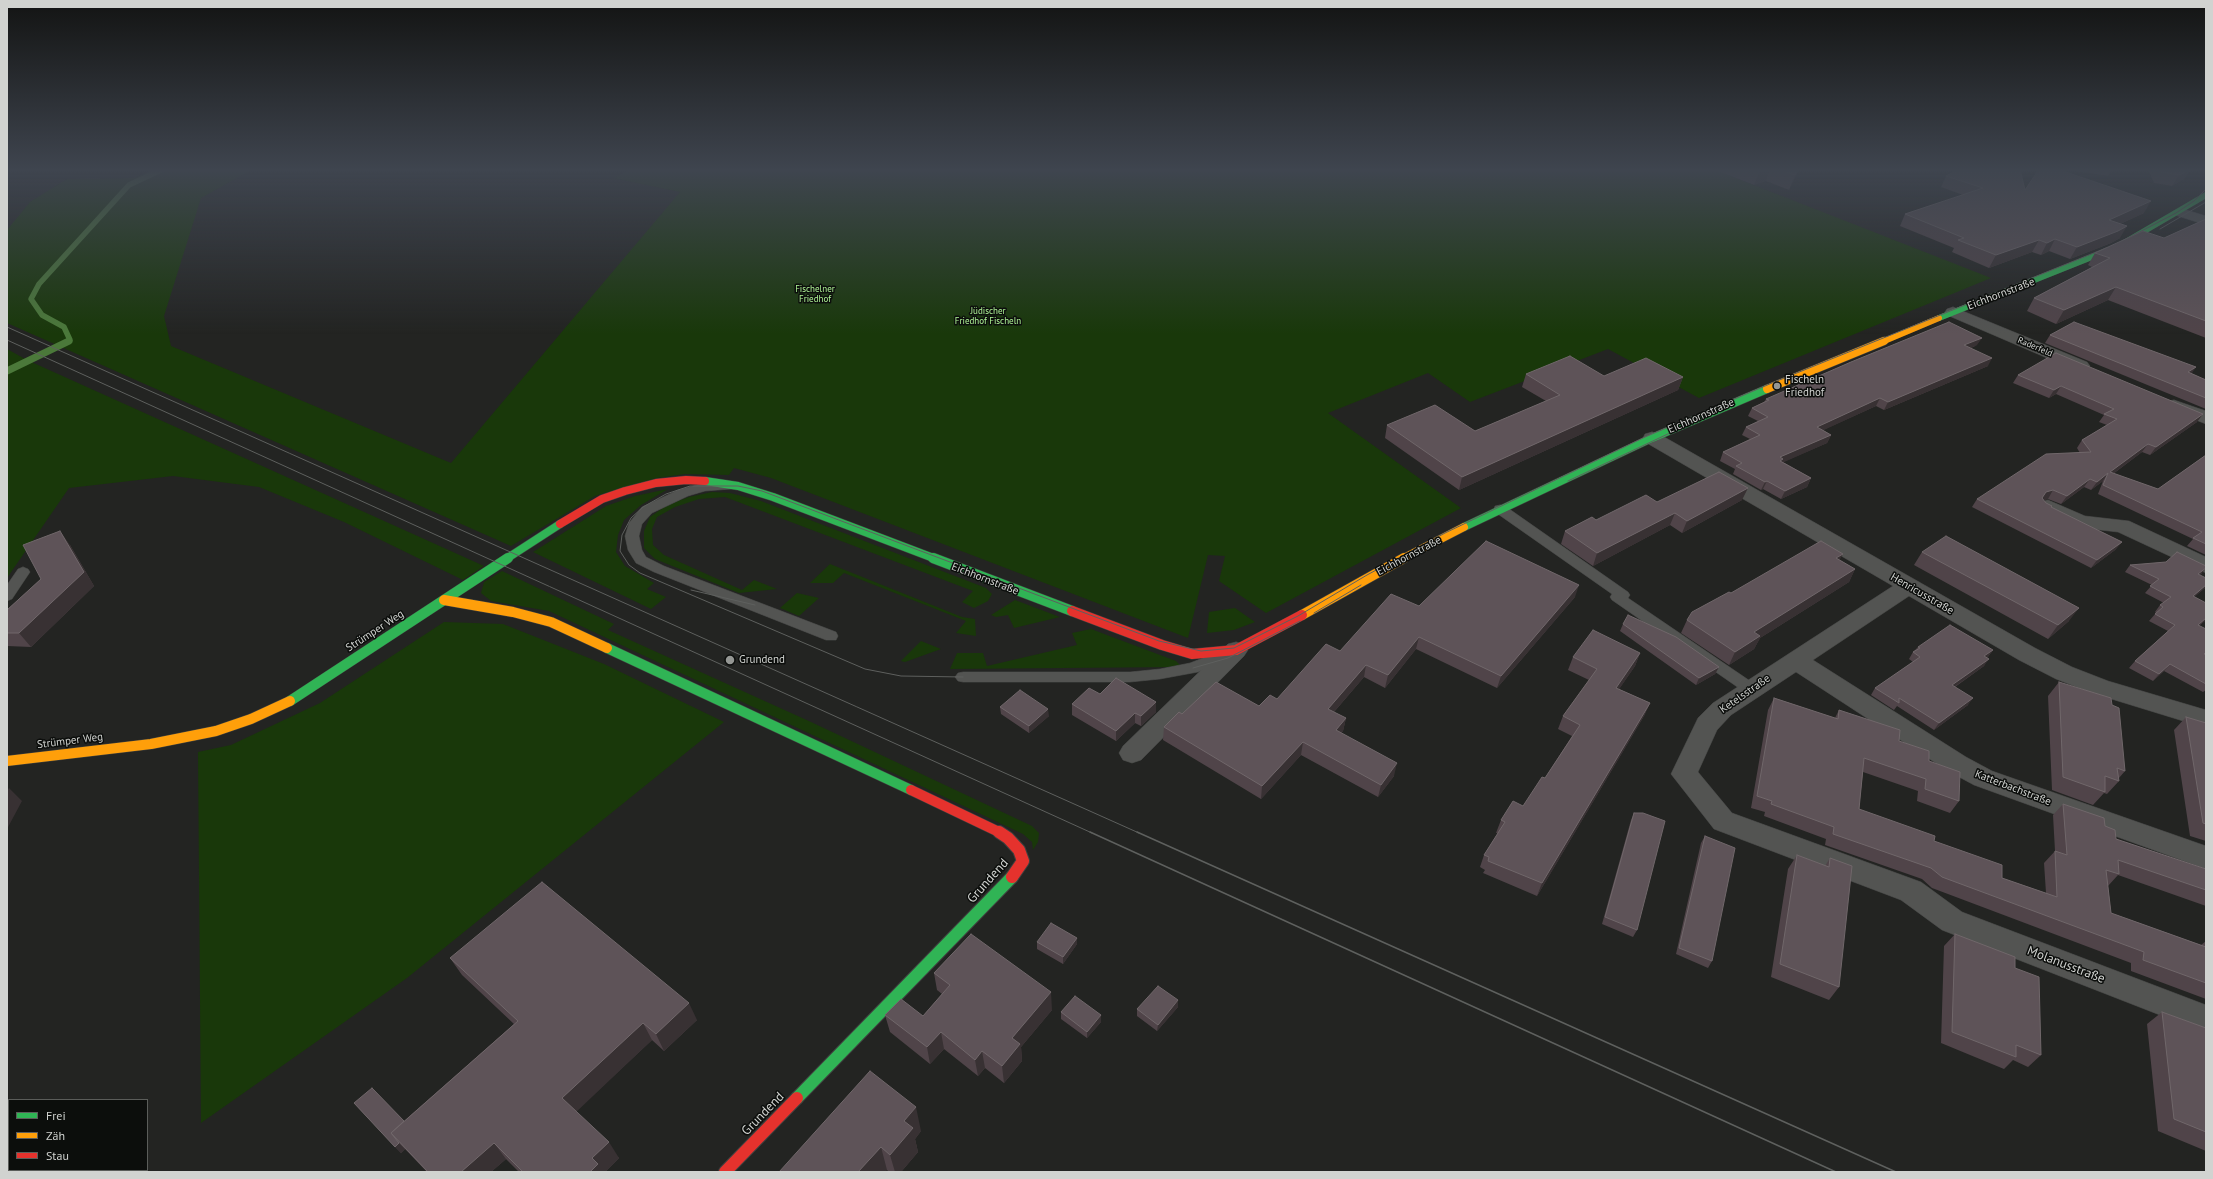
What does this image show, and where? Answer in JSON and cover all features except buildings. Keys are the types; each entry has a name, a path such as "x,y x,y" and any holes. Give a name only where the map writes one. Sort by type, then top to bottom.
{"street":[{"name":"Eichhornstraße","path":"738,486 773,497 1162,645 1192,654 1236,650 1258,641 1362,580 1500,509 1652,438 1774,384 2117,246 2158,224"},
{"name":"Raderfeld","path":"1953,312 2096,372"},
{"path":"2162,400 2206,418"},
{"name":"Henricusstraße","path":"1652,438 1909,586 2064,673 2100,687 2206,719"},
{"name":"Strümper Weg","path":"7,761 151,744 216,731 251,719 284,704 318,684 578,512 602,499 656,483 686,480 710,481 738,486"},
{"path":"2048,506 2081,522 2122,526 2206,566"},
{"name":"Ketelsstraße","path":"1909,586 1722,709 1707,725 1684,774 1723,821 1911,891 1930,905"},
{"name":"Grundend","path":"444,600 513,612 551,622 990,827 1008,838 1019,850 1023,861 1009,881 725,1172"},
{"name":"Eichhornstraße","path":"1132,753 1236,650"},
{"name":"Katterbachstraße","path":"1795,660 1957,764 1983,778 2206,858"},
{"name":"Molanusstraße","path":"1930,905 1952,921 2206,1019"}],"lane":[{"path":"738,486 704,487 665,500 647,510 636,523 632,536 635,550 641,560 659,569 755,605 830,636"},
{"path":"1500,509 1751,689"},
{"path":"7,596 23,572"},
{"path":"963,677 1130,677 1160,674 1193,668 1236,650"}],"green space":[{"name":"Fischelner Friedhof","path":"12,224 193,224 164,316 171,346 451,463 653,224 1853,224 1991,278 1699,398 1608,349 1470,402 1428,373 1328,413 1461,508 1266,613 1219,581 1225,556 1208,555 1188,638 771,478 734,468 729,475 685,474 657,478 595,496 511,546 7,323 7,230"},
{"path":"7,349 27,360 484,566 463,580 344,522 259,487 173,476 69,488 7,578"},
{"path":"668,489 641,505 624,520 618,535 616,552 625,566 654,583 647,589 666,597 651,609 533,552 606,506 635,496"},
{"path":"712,492 730,493 761,501 986,588 992,594 988,601 974,608 962,602 973,591 725,497 699,499 675,507 657,517 652,529 653,545 664,555 742,590 754,580 777,589 739,593 655,559 644,548 644,531 650,517 667,505 689,497"},
{"path":"830,564 962,617 975,619 976,636 956,633 966,621 844,573 833,583 810,583"},
{"path":"502,571 614,624 608,630 811,722 1032,826 1039,833 1038,842 1033,850 1032,842 1023,834 549,611 491,601 481,593 484,582"},
{"path":"797,593 819,598 799,616 780,608"},
{"path":"1015,600 1060,617 1014,628 1008,615 996,617 991,615"},
{"path":"1235,608 1255,622 1234,630 1207,633 1209,612"},
{"path":"444,622 503,624 604,664 724,722 407,978 201,1123 198,752 231,745 320,703"},
{"path":"1091,629 1176,661 1180,665 1177,667 950,669 957,653 983,653 987,666 1077,645 1072,633"},
{"path":"921,641 941,649 905,662 901,661"}],"waterway":[{"path":"67,342 70,340 64,327 42,315 31,299 39,284 94,224"},
{"path":"7,371 67,342"}],"tram line":[{"path":"2128,238 2155,224"},
{"path":"2160,229 2168,224"},
{"path":"963,677 901,676 865,669 640,573 629,565 620,551 622,535 631,518 643,507 666,494 690,486 738,486 762,491 1159,641 1201,651 1234,648 1298,616 1367,575 1445,533 1645,437 1772,383 2106,248"},
{"path":"7,327 1139,833"},
{"path":"7,340 1092,833"},
{"path":"1568,481 1689,424"},
{"path":"1314,613 1361,585"},
{"path":"691,590 755,605"},
{"path":"1193,668 1228,658 1300,621"},
{"path":"1090,832 1836,1172"},
{"path":"1137,832 1896,1172"}],"traffic: fast":[{"path":"1939,318 2117,247 2156,224"},
{"path":"1464,527 1652,438 1767,389"},
{"path":"705,481 738,486 773,497 1072,611"},
{"path":"290,701 560,524"},
{"path":"607,648 911,790"},
{"path":"797,1098 1012,877"}],"traffic: slow":[{"path":"1767,389 1939,318"},
{"path":"1302,615 1362,580 1464,527"},
{"path":"444,600 513,612 551,622 607,648"},
{"path":"7,761 151,744 216,731 251,719 290,701"}],"traffic: jam":[{"path":"560,524 602,499 625,491 656,483 686,480 705,481"},
{"path":"1072,611 1162,645 1192,654 1236,650 1302,615"},
{"path":"911,790 990,827 1008,838 1019,850 1023,861 1012,877"},
{"path":"725,1172 797,1098"}],"place":[{"name":"Fischeln Friedhof","path":"1777,386"},
{"name":"Grundend","path":"730,660"}],"park label":[{"name":"Jüdischer Friedhof Fischeln","path":"988,316"}]}
